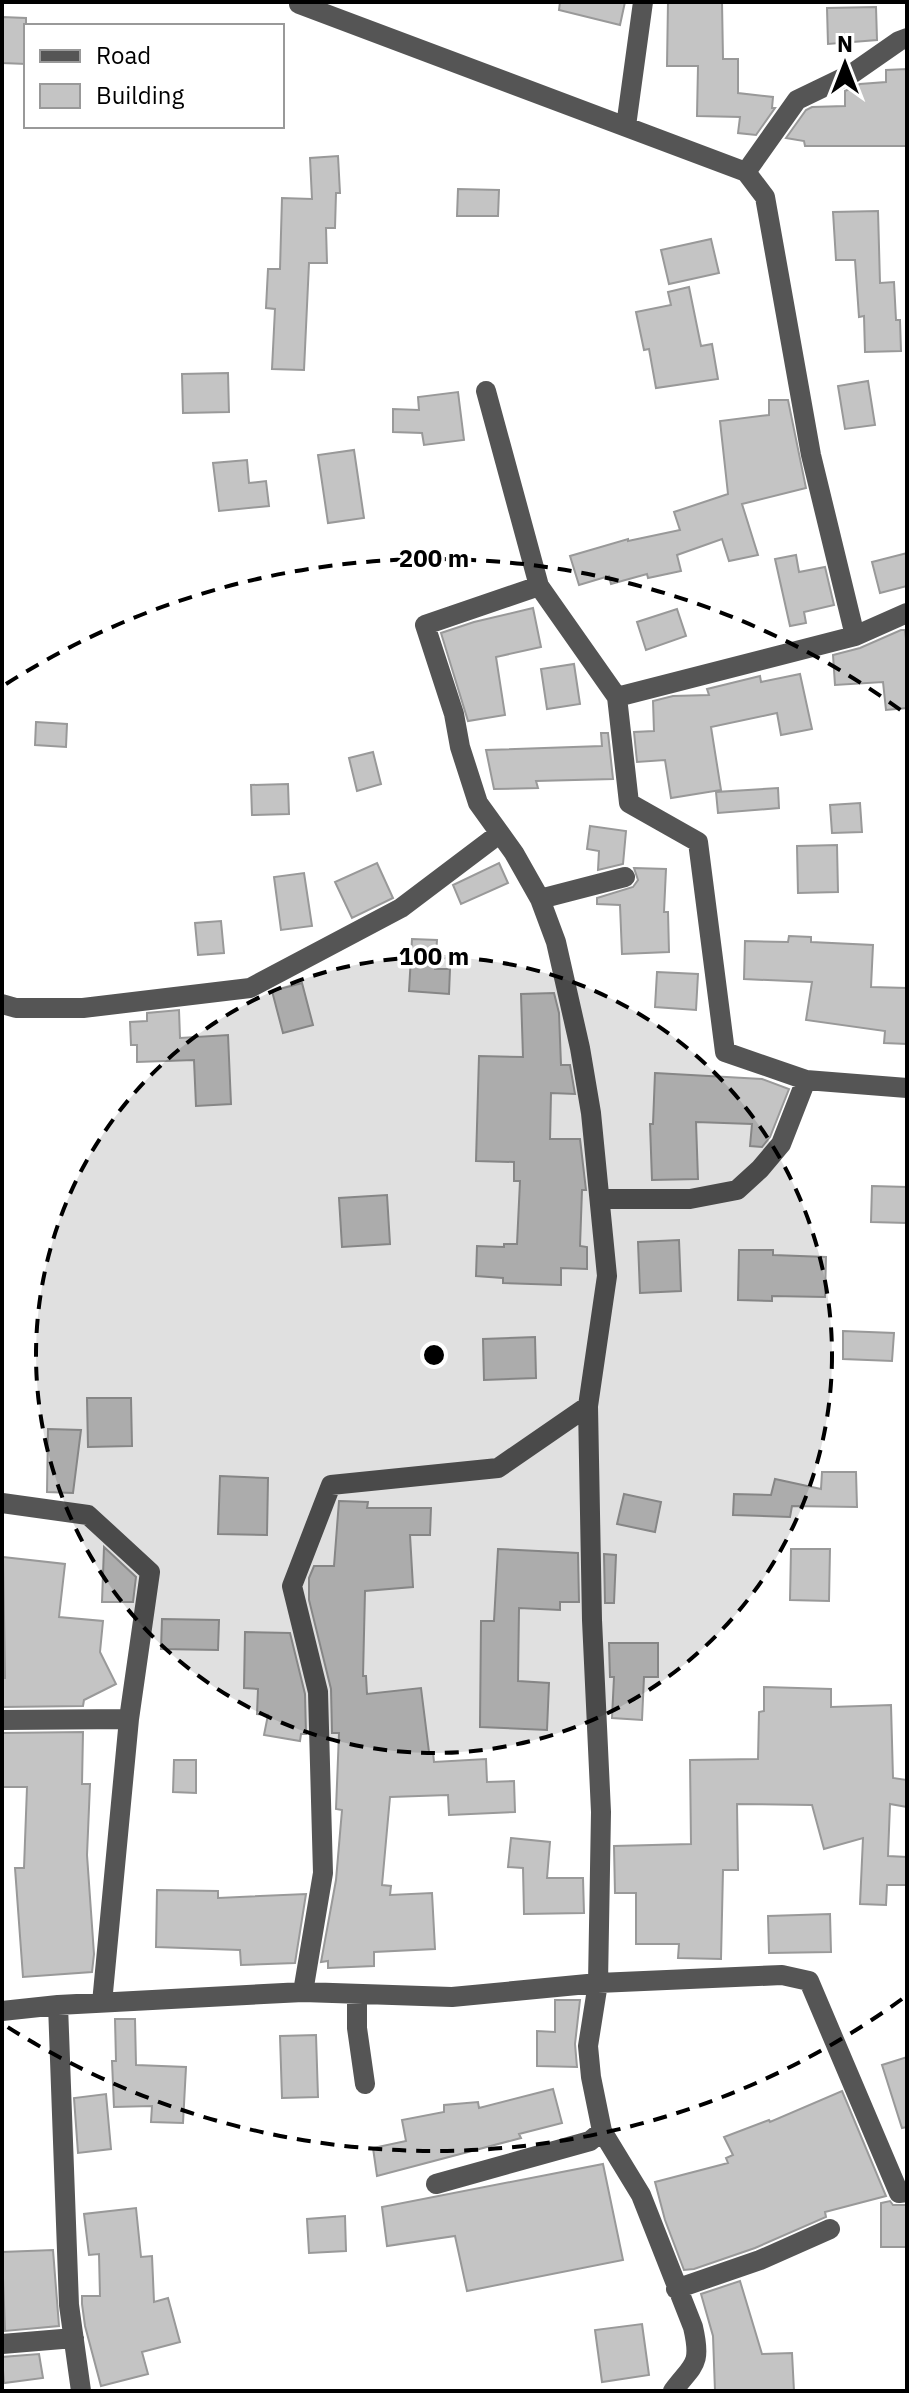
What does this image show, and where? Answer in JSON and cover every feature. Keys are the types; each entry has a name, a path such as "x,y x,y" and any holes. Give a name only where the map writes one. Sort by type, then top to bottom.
{"street":[{"path":"626,126 643,2"},
{"path":"299,4 746,172 765,197 811,455 855,636"},
{"path":"746,172 797,100 853,73 907,38"},
{"path":"486,391 539,586 617,697 629,803 698,842 725,1052 806,1080 907,1088"},
{"path":"539,586 425,625 478,803 540,899 556,942 591,1113 607,1276 588,1406 592,1620 601,1812 598,1983 588,2046 602,2131 641,2195 693,2327 696,2354 690,2373 673,2391"},
{"path":"617,697 855,636 907,613"},
{"path":"2,1004 16,1008 83,1008 250,988 401,908 499,834"},
{"path":"540,899 625,877"},
{"path":"600,1199 690,1199 737,1190 781,1144 806,1080"},
{"path":"303,1992 323,1873 318,1692 292,1586 331,1485 498,1468 588,1406"},
{"path":"2,1503 88,1515 150,1572 129,1719 102,2003"},
{"path":"2,1720 129,1719"},
{"path":"2,2011 58,2005 303,1992 452,1997 598,1983 782,1975 809,1981 899,2193 907,2192"},
{"path":"357,1994 357,2028 365,2084"},
{"path":"58,2005 69,2290 81,2391"},
{"path":"436,2184 590,2141 602,2131"},
{"path":"676,2289 760,2260 830,2229"},
{"path":"2,2344 74,2338"}],"building":[{"path":"560,2 625,2 620,25 559,10"},
{"path":"668,2 722,2 723,59 738,59 738,93 773,97 772,108 775,108 756,135 738,133 740,117 697,116 698,66 667,66"},
{"path":"876,7 877,40 828,44 827,8"},
{"path":"2,17 26,18 24,64 2,63"},
{"path":"907,69 907,146 805,146 804,141 786,138 806,110 845,106 845,91 860,84 886,82 886,70"},
{"path":"338,156 340,193 336,193 335,228 326,228 327,263 309,263 304,370 272,369 275,309 266,308 268,269 280,269 282,198 312,199 310,158"},
{"path":"458,189 499,190 498,216 457,216"},
{"path":"878,211 880,283 894,282 901,351 865,352 864,316 859,317 855,260 836,260 833,212"},
{"path":"711,239 719,273 669,284 661,250"},
{"path":"689,287 701,346 712,344 718,379 656,388 649,349 644,350 636,312 671,305 668,292"},
{"path":"228,373 229,412 183,413 182,374"},
{"path":"868,381 875,425 845,429 838,386"},
{"path":"458,392 464,440 424,445 422,433 393,432 393,409 419,410 418,397"},
{"path":"769,400 788,400 806,488 742,504 758,555 729,561 722,539 677,555 681,571 648,578 647,574 611,584 609,576 579,585 570,556 628,539 680,530 674,512 728,494 720,421 769,415"},
{"path":"354,450 364,518 328,523 318,455"},
{"path":"247,460 249,483 266,481 269,506 219,511 213,463"},
{"path":"907,553 907,586 880,593 872,562"},
{"path":"796,555 799,572 825,567 834,605 804,612 806,623 790,626 775,559"},
{"path":"533,608 541,647 496,657 505,715 468,721 441,633"},
{"path":"677,609 686,636 646,650 637,622"},
{"path":"905,630 907,648 907,708 886,710 883,682 835,685 833,655 860,648"},
{"path":"574,664 580,704 547,709 541,669"},
{"path":"800,674 812,729 781,735 777,713 711,727 721,790 671,798 665,760 637,762 634,732 654,731 653,701 673,696 709,695 707,689 760,676 761,682"},
{"path":"36,722 67,724 66,747 35,745"},
{"path":"601,733 608,733 613,779 536,781 538,788 494,789 486,750 602,746"},
{"path":"373,752 381,784 357,791 349,758"},
{"path":"288,784 289,814 252,815 251,785"},
{"path":"778,788 779,808 718,813 716,792"},
{"path":"860,803 862,832 832,833 830,805"},
{"path":"590,826 626,831 623,864 598,870 599,851 587,849"},
{"path":"837,845 838,892 798,893 797,846"},
{"path":"377,863 393,898 352,918 335,882"},
{"path":"499,863 508,883 461,904 453,885"},
{"path":"634,868 666,869 664,912 668,912 669,952 622,954 620,905 597,904 597,898 633,887 638,880"},
{"path":"304,873 312,926 281,930 274,877"},
{"path":"221,921 224,953 198,955 195,923"},
{"path":"789,936 811,937 811,942 873,945 871,987 907,988 907,1044 884,1043 885,1031 806,1020 812,982 744,979 745,941 788,942"},
{"path":"412,939 437,940 435,969 450,969 449,994 409,991"},
{"path":"657,972 698,974 696,1010 655,1007"},
{"path":"302,983 313,1025 283,1033 272,991"},
{"path":"554,993 559,1013 561,1065 570,1065 575,1094 551,1093 550,1139 580,1139 586,1190 582,1190 580,1246 587,1247 587,1269 561,1268 561,1285 503,1283 503,1278 476,1276 477,1246 517,1244 520,1181 514,1181 514,1162 476,1161 479,1056 523,1057 521,994"},
{"path":"179,1010 180,1038 228,1035 231,1104 196,1106 194,1060 137,1062 137,1045 131,1045 130,1022 147,1021 147,1013"},
{"path":"655,1073 762,1079 789,1089 770,1137 762,1147 750,1146 752,1124 696,1122 698,1179 652,1180 650,1124 653,1124"},
{"path":"872,1186 907,1187 907,1223 871,1222"},
{"path":"387,1195 390,1244 342,1247 339,1198"},
{"path":"679,1240 681,1291 640,1293 638,1242"},
{"path":"739,1250 773,1250 773,1255 826,1257 825,1297 772,1296 772,1301 738,1300"},
{"path":"843,1331 894,1333 892,1361 843,1359"},
{"path":"535,1337 536,1378 484,1380 483,1339"},
{"path":"87,1398 131,1398 132,1446 88,1447"},
{"path":"48,1429 81,1430 73,1493 47,1492"},
{"path":"822,1472 856,1472 857,1507 792,1506 790,1517 733,1515 734,1494 771,1495 775,1479 821,1489"},
{"path":"220,1476 268,1478 267,1535 218,1534"},
{"path":"624,1494 661,1502 655,1532 617,1524"},
{"path":"339,1501 368,1502 367,1508 431,1508 430,1535 410,1535 413,1587 365,1591 363,1676 366,1676 367,1694 421,1688 429,1752 433,1752 434,1762 486,1759 487,1782 514,1781 515,1812 449,1815 448,1795 390,1797 382,1885 391,1886 390,1895 432,1893 435,1949 374,1952 374,1966 328,1968 328,1961 321,1962 336,1880 342,1810 336,1809 339,1733 332,1733 331,1689 309,1600 309,1578 314,1566 334,1566"},
{"path":"104,1547 136,1577 133,1602 102,1602"},
{"path":"498,1549 578,1553 579,1602 560,1602 560,1610 519,1608 518,1681 549,1683 547,1730 480,1727 481,1621 494,1621"},
{"path":"791,1549 830,1549 829,1601 790,1600"},
{"path":"604,1554 616,1555 614,1603 605,1603"},
{"path":"3,1557 65,1564 59,1617 103,1621 100,1652 116,1684 84,1700 83,1706 2,1707 2,1678 5,1678"},
{"path":"162,1619 219,1620 218,1650 161,1649"},
{"path":"245,1632 290,1633 305,1694 306,1734 301,1734 300,1741 264,1735 268,1715 257,1714 258,1689 244,1688"},
{"path":"609,1643 658,1643 658,1677 644,1677 642,1720 612,1718 614,1677 610,1677"},
{"path":"764,1687 831,1689 831,1707 891,1705 893,1778 907,1780 907,1807 890,1804 888,1856 907,1857 907,1885 887,1885 886,1905 860,1904 863,1838 824,1849 812,1805 737,1804 738,1870 723,1870 721,1959 678,1958 679,1944 636,1944 636,1893 615,1893 614,1846 691,1844 690,1760 758,1759 759,1712 764,1711"},
{"path":"83,1732 82,1784 90,1784 87,1855 94,1954 92,1972 23,1977 15,1868 24,1868 27,1787 2,1787 2,1733"},
{"path":"174,1760 196,1760 196,1793 173,1792"},
{"path":"511,1838 550,1842 547,1878 583,1878 584,1913 524,1914 523,1868 508,1867"},
{"path":"157,1890 218,1891 218,1898 306,1894 295,1963 241,1965 240,1950 156,1947"},
{"path":"830,1914 831,1952 769,1953 768,1916"},
{"path":"555,2000 580,2000 575,2044 577,2067 537,2066 537,2031 555,2032"},
{"path":"115,2019 135,2019 136,2065 186,2067 183,2123 151,2122 152,2106 114,2107 112,2061 116,2061"},
{"path":"316,2035 318,2097 282,2098 280,2036"},
{"path":"907,2057 907,2127 902,2128 882,2065"},
{"path":"553,2089 562,2123 519,2134 521,2138 377,2176 373,2148 406,2141 402,2120 444,2112 444,2105 478,2102 479,2108"},
{"path":"842,2091 886,2196 825,2212 826,2217 755,2248 684,2270 655,2182 728,2163 726,2158 733,2155 724,2137 770,2122"},
{"path":"106,2094 111,2149 78,2153 74,2098"},
{"path":"603,2164 623,2260 467,2291 455,2236 387,2246 382,2207"},
{"path":"890,2201 893,2205 907,2205 907,2247 881,2247 881,2203"},
{"path":"136,2208 141,2257 152,2256 154,2302 168,2298 180,2342 142,2352 148,2374 101,2386 82,2304 82,2296 100,2296 99,2254 89,2255 84,2214"},
{"path":"345,2216 346,2251 309,2253 307,2219"},
{"path":"53,2250 59,2326 5,2331 2,2252"},
{"path":"740,2281 762,2354 792,2353 794,2391 715,2391 713,2336 701,2294"},
{"path":"642,2324 649,2375 602,2382 595,2330"},
{"path":"39,2354 43,2378 4,2383 2,2357"}]}
